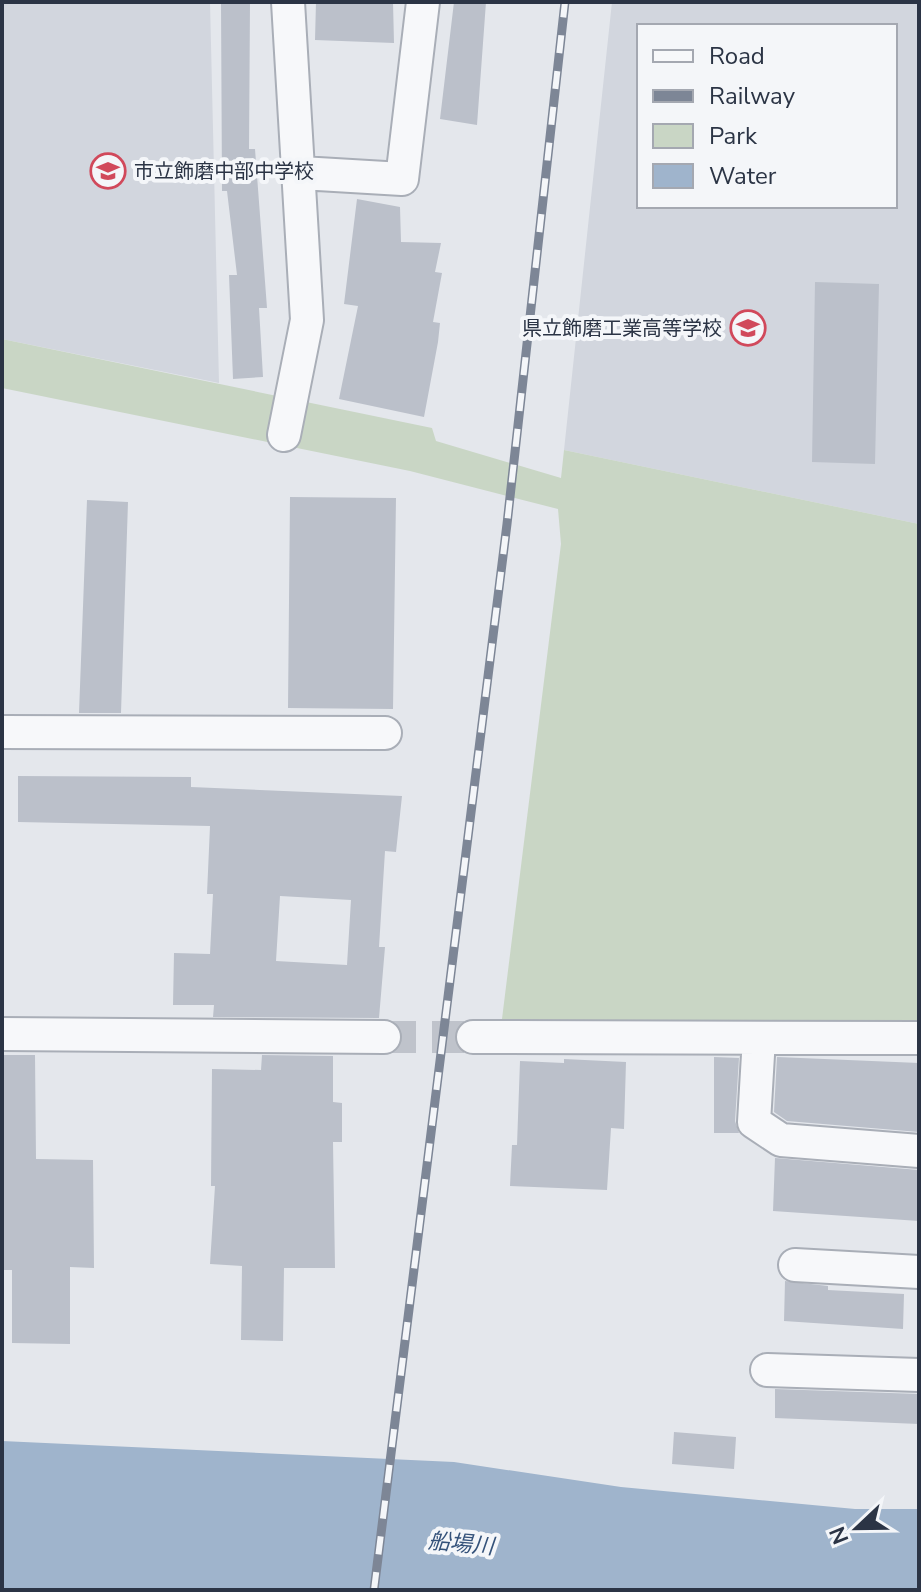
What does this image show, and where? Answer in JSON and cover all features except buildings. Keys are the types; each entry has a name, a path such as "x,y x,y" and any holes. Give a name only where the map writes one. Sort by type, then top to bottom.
{"street":[{"path":"284,435 307,320 301,173 288,2"},
{"path":"301,173 402,179 423,2"},
{"path":"2,732 385,733"},
{"path":"2,1034 384,1037"},
{"path":"473,1037 919,1038"},
{"path":"759,1038 754,1122 781,1140 919,1151"},
{"path":"795,1265 919,1272"},
{"path":"767,1370 919,1375"}],"shaded area":[{"name":"市立飾磨中部中学校","path":"2,2 210,2 219,383 2,339"},
{"name":"県立飾磨工業高等学校","path":"612,2 919,2 919,524 564,450"}],"green space":[{"path":"2,339 432,428 436,441 561,478 564,450 919,524 919,1026 501,1027 561,544 558,509 410,471 2,388"}],"water":[{"name":"船場川","path":"2,1441 454,1462 621,1487 855,1509 919,1509 919,1590 2,1590"}],"tunnel":[{"path":"384,1037 473,1037"}],"railway":[{"path":"374,1590 507,524 565,2"}],"place":[{"name":"市立飾磨中部中学校","path":"108,171"},
{"name":"県立飾磨工業高等学校","path":"748,328"}]}
